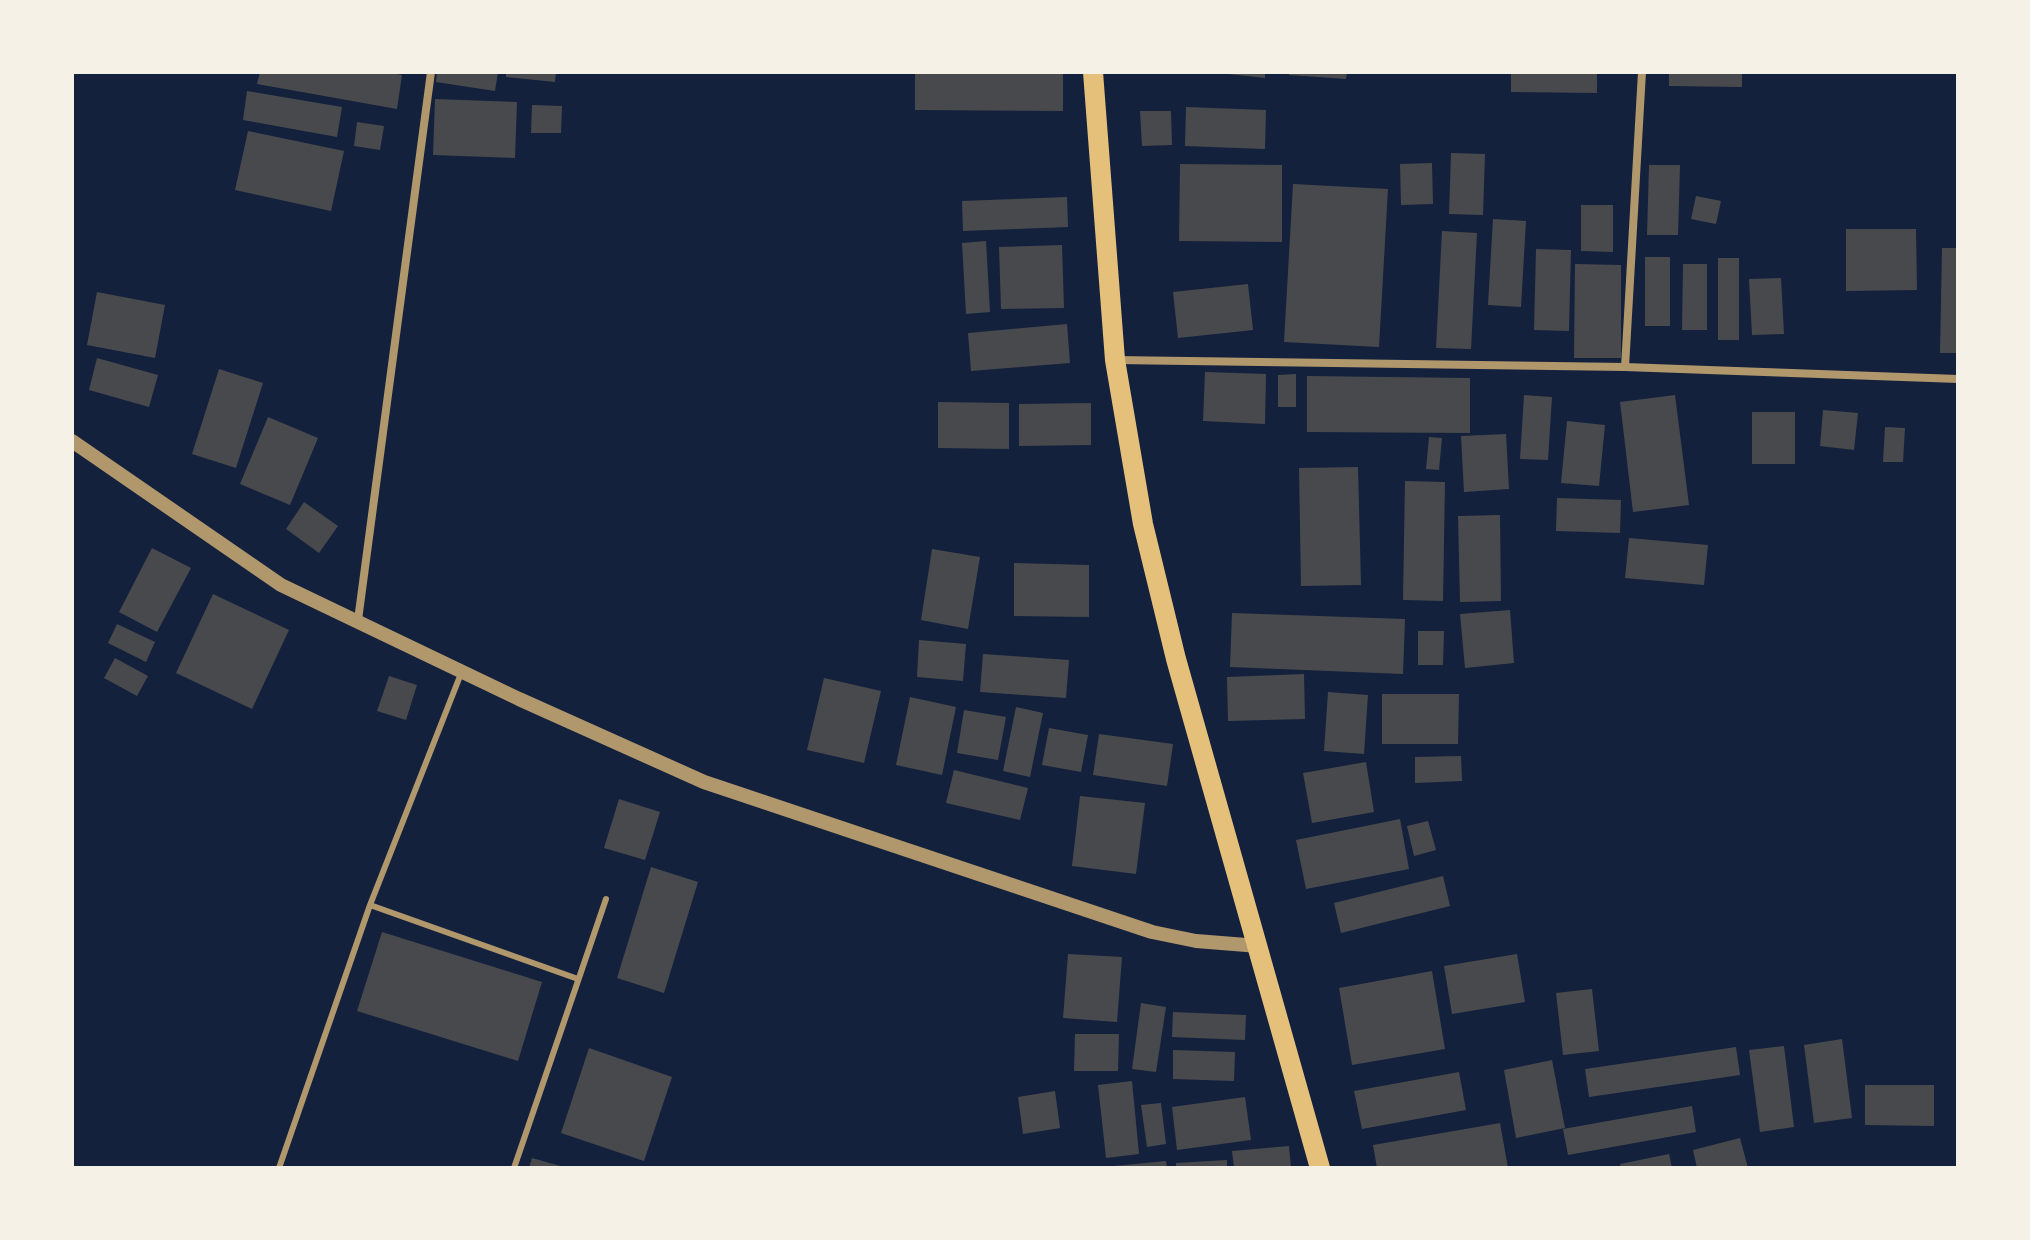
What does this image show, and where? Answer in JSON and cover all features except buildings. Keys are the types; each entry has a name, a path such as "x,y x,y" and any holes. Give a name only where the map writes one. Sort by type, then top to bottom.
{"main road":[{"path":"1093,72 1115,360 1143,524 1173,644 1320,1168"}],"street":[{"path":"358,620 431,72"},
{"path":"1625,367 1642,72"},
{"path":"1115,360 1625,367 1958,379"},
{"path":"72,441 281,585 704,782 1152,932 1196,941 1259,946"}],"lane":[{"path":"279,1168 370,905 462,671"},
{"path":"514,1168 606,899"},
{"path":"370,905 578,979"}]}
